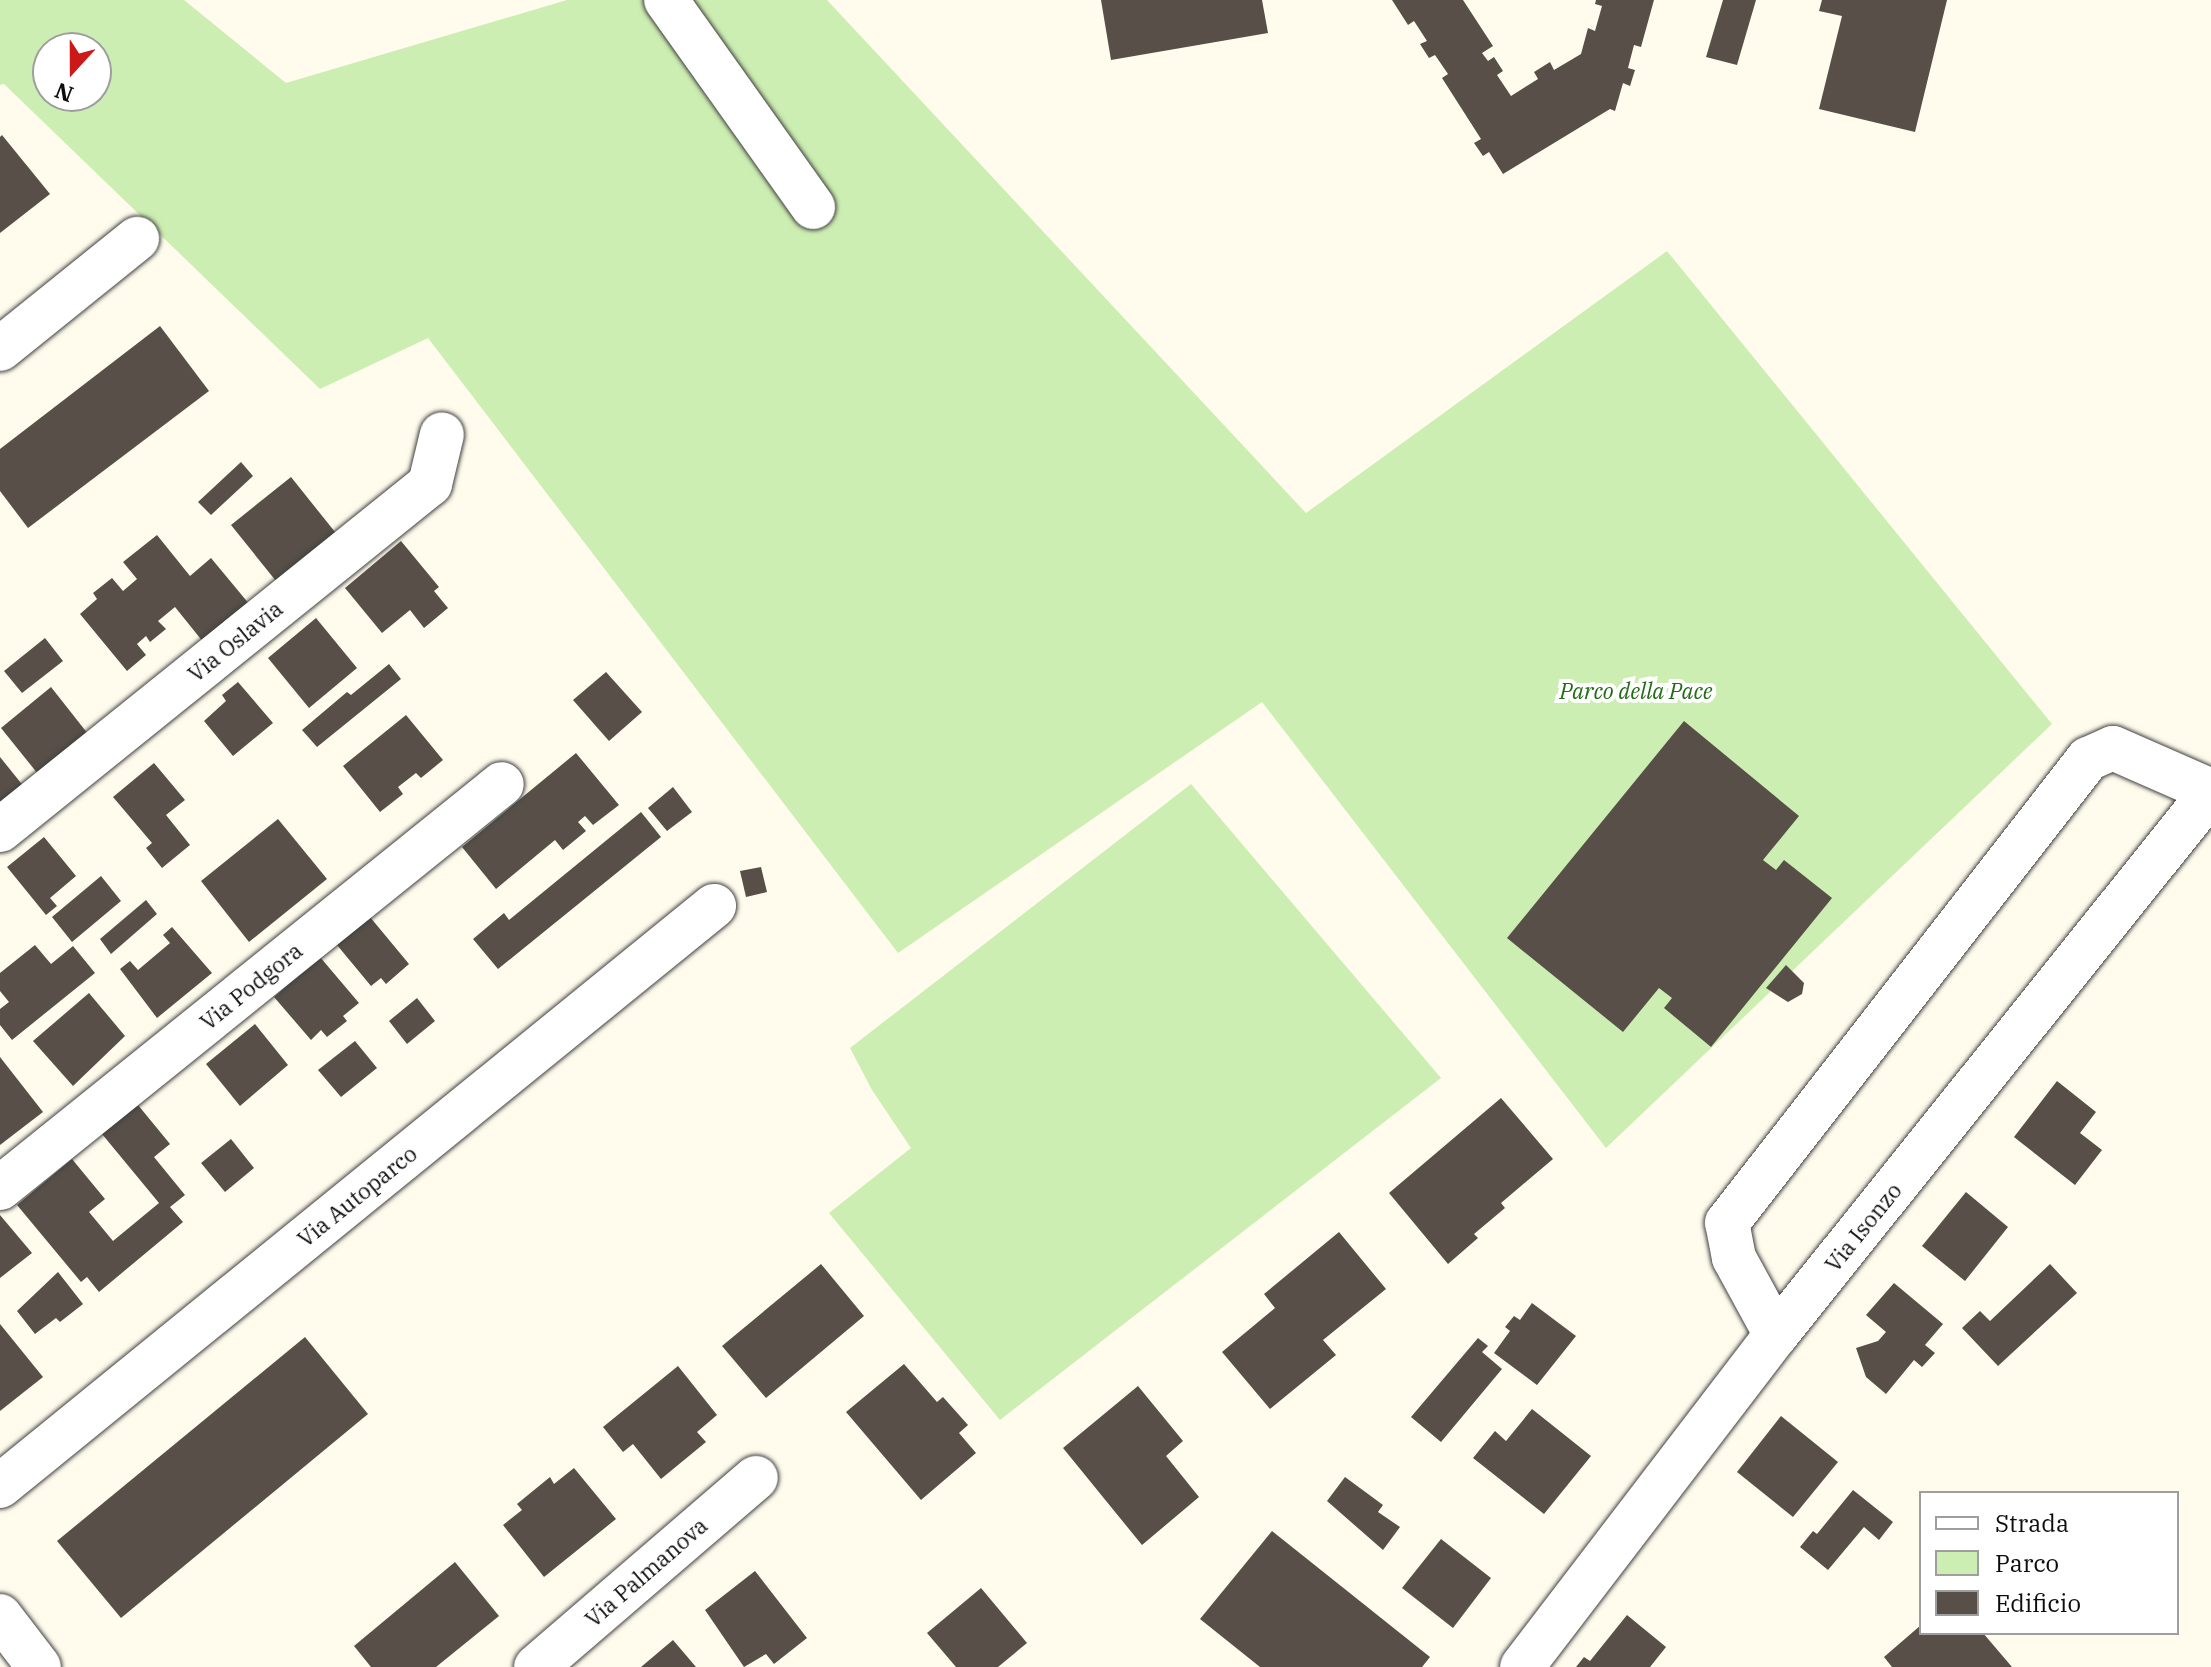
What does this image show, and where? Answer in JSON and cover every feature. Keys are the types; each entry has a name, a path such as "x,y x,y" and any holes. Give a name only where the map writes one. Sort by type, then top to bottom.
{"street":[{"path":"666,0 813,207"},
{"path":"0,349 137,239"},
{"name":"Via Oslavia","path":"0,830 430,484 442,434"},
{"path":"1776,1335 1734,1258 1727,1223 2088,759 2113,748 2211,792"},
{"name":"Via Podgora","path":"0,1188 502,784"},
{"name":"Via Isonzo","path":"1522,1667 1776,1335 2211,792"},
{"name":"Via Autoparco","path":"0,1486 714,906"},
{"name":"Via Palmanova","path":"536,1667 756,1478"},
{"path":"0,1616 39,1667"}],"green space":[{"name":"Parco della Pace","path":"0,0 184,0 286,83 567,0 827,0 1306,513 1667,251 2052,724 1606,1148 1262,702 898,953 428,338 320,389 33,112 112,112 112,32 32,32 32,111 4,84 0,85"},
{"path":"1191,784 1441,1078 1000,1420 829,1213 911,1148 872,1090 850,1048"}],"building":[{"path":"1101,0 1262,0 1268,33 1111,60"},
{"path":"1392,0 1463,0 1493,46 1482,53 1488,61 1494,57 1503,71 1497,75 1511,96 1538,79 1534,72 1550,62 1554,70 1581,54 1588,28 1595,31 1602,6 1595,4 1596,0 1654,0 1641,47 1634,45 1628,68 1635,70 1630,86 1623,83 1615,111 1610,109 1503,174 1489,152 1483,156 1474,143 1481,139 1442,78 1448,74 1435,55 1429,58 1420,44 1427,41 1414,21 1408,25"},
{"path":"1723,0 1756,0 1737,65 1706,57"},
{"path":"1822,0 1947,0 1915,132 1819,109 1842,16 1819,11"},
{"path":"2,135 50,194 0,233 0,137"},
{"path":"160,326 209,391 28,528 0,491 0,449"},
{"path":"241,462 253,476 211,515 198,502"},
{"path":"291,477 339,537 280,586 231,525"},
{"path":"157,535 190,576 211,558 250,605 204,643 175,607 158,621 166,629 150,642 146,636 137,644 146,655 127,671 80,614 97,599 93,593 112,578 123,591 137,579 123,562"},
{"path":"401,541 439,587 434,591 448,608 424,628 410,610 382,633 345,588"},
{"path":"316,618 357,668 309,708 268,658"},
{"path":"45,638 63,661 22,693 4,671"},
{"path":"389,664 401,679 317,747 302,730 347,692 351,695"},
{"path":"606,672 642,712 609,741 573,700"},
{"path":"238,682 273,723 233,756 204,721 226,701 222,695"},
{"path":"51,687 92,739 42,779 1,728"},
{"path":"406,715 443,760 421,778 416,773 398,787 403,794 380,812 343,766"},
{"path":"1684,721 1799,816 1763,860 1776,870 1784,860 1832,898 1711,1047 1664,1008 1672,998 1659,988 1623,1032 1507,938"},
{"path":"576,753 619,805 593,825 585,816 578,822 586,831 563,850 555,840 496,889 462,847"},
{"path":"0,757 29,793 0,806"},
{"path":"154,763 185,800 166,815 190,845 162,868 146,848 152,843 113,797"},
{"path":"673,787 692,812 667,831 648,808"},
{"path":"641,812 661,837 498,969 473,939 504,913 509,920"},
{"path":"278,819 327,879 249,942 201,881"},
{"path":"44,837 76,876 50,898 57,906 46,915 7,867"},
{"path":"761,867 767,892 746,897 740,871"},
{"path":"101,876 121,901 72,942 52,917"},
{"path":"146,900 157,914 111,954 100,939"},
{"path":"370,917 409,964 386,984 381,978 371,986 337,945"},
{"path":"172,927 212,973 157,1018 120,969 130,961 138,970 170,943 163,935"},
{"path":"35,945 51,964 73,946 95,973 12,1040 0,1025 0,1009 9,1002 0,991 0,973"},
{"path":"320,957 359,1003 343,1016 347,1021 327,1037 321,1030 311,1040 274,997"},
{"path":"1786,965 1804,983 1802,994 1788,1002 1766,988"},
{"path":"89,993 125,1036 73,1086 33,1041"},
{"path":"417,998 435,1021 407,1044 389,1021"},
{"path":"255,1024 288,1065 240,1106 206,1064"},
{"path":"355,1041 377,1068 341,1097 318,1070"},
{"path":"0,1057 43,1112 0,1145"},
{"path":"2057,1081 2096,1112 2080,1133 2102,1150 2075,1185 2014,1137"},
{"path":"1501,1098 1553,1159 1501,1203 1505,1208 1474,1234 1478,1238 1448,1264 1389,1193"},
{"path":"138,1105 170,1144 154,1157 185,1195 170,1207 183,1222 99,1292 87,1277 81,1282 17,1205 72,1159 105,1199 89,1212 113,1241 159,1203 102,1134"},
{"path":"231,1139 254,1168 225,1192 201,1163"},
{"path":"1966,1192 2008,1227 1965,1281 1922,1246"},
{"path":"0,1215 32,1253 0,1278"},
{"path":"1339,1232 1386,1289 1323,1340 1336,1355 1270,1409 1222,1352 1275,1308 1264,1294"},
{"path":"821,1264 864,1316 766,1398 722,1346"},
{"path":"2050,1264 2077,1293 1998,1366 1962,1328 1980,1311 1990,1321"},
{"path":"58,1272 83,1304 60,1322 56,1318 35,1334 17,1311"},
{"path":"1894,1283 1943,1324 1925,1345 1935,1353 1922,1367 1914,1360 1886,1394 1866,1377 1856,1348 1878,1341 1886,1332 1866,1315"},
{"path":"1532,1303 1576,1336 1537,1385 1494,1353 1510,1331 1505,1327 1514,1316 1520,1320"},
{"path":"0,1324 43,1377 0,1411"},
{"path":"305,1337 368,1414 121,1618 57,1541"},
{"path":"1478,1338 1488,1346 1482,1352 1502,1369 1441,1442 1411,1417"},
{"path":"904,1364 937,1402 943,1397 968,1425 959,1433 976,1453 921,1500 846,1412"},
{"path":"678,1366 717,1415 697,1432 706,1442 661,1479 633,1444 623,1452 603,1427"},
{"path":"1138,1386 1183,1441 1166,1456 1199,1497 1142,1545 1063,1448"},
{"path":"1532,1409 1591,1456 1544,1514 1473,1458 1495,1431 1506,1441"},
{"path":"1781,1416 1838,1462 1793,1517 1737,1472"},
{"path":"574,1468 616,1519 544,1577 503,1525 522,1510 517,1504 550,1477 554,1484"},
{"path":"1345,1477 1383,1505 1378,1512 1400,1527 1383,1550 1327,1501"},
{"path":"1853,1490 1893,1522 1879,1540 1864,1527 1828,1570 1800,1547 1813,1531 1817,1534"},
{"path":"1272,1531 1430,1657 1422,1667 1260,1667 1200,1619"},
{"path":"1441,1539 1491,1578 1453,1628 1402,1588"},
{"path":"455,1562 499,1616 436,1667 371,1667 354,1646"},
{"path":"755,1571 807,1638 774,1664 766,1654 744,1667 705,1610"},
{"path":"981,1588 1027,1643 998,1667 956,1667 927,1633"},
{"path":"1627,1615 1666,1647 1650,1667 1576,1667 1584,1657 1590,1661"},
{"path":"1919,1627 1919,1635 1985,1635 2012,1667 1892,1667 1884,1657"},
{"path":"673,1640 696,1667 641,1667"}]}
